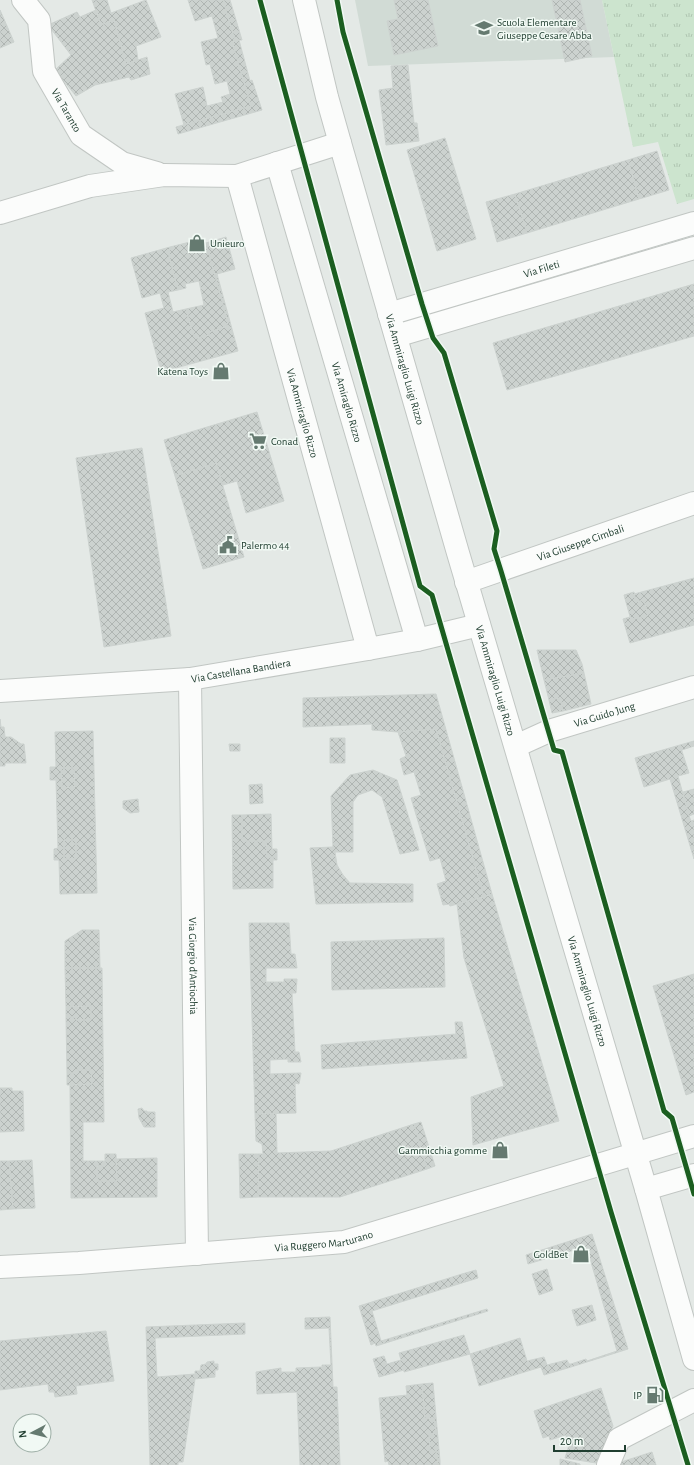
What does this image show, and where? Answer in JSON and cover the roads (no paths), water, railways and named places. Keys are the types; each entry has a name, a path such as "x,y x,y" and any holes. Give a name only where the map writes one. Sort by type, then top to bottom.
{"street":[{"name":"Via Taranto","path":"23,0 39,20 44,71 81,135 122,163 164,175"},
{"name":"Via Ammiraglio Luigi Rizzo","path":"304,0 327,97 389,314 466,582 516,746 646,1189 694,1359"},
{"path":"0,213 90,186 164,175 237,176 340,143"},
{"name":"Via Amiraglio Rizzo","path":"277,163 417,640"},
{"name":"Via Ammiraglio Rizzo","path":"237,176 368,649"},
{"name":"Via Fileti","path":"389,314 694,223"},
{"name":"Via Fileti","path":"396,336 694,248"},
{"name":"Via Giuseppe Cimbali","path":"466,582 694,503"},
{"name":"Via Castellana Bandiera","path":"0,692 190,679 368,649 479,626"},
{"name":"Via Giorgio d'Antiochia","path":"190,679 197,1254"},
{"name":"Via Guido Jung","path":"516,746 549,731 694,687"},
{"name":"Via Ruggero Marturano","path":"0,1268 344,1242 694,1136"},
{"path":"646,1189 694,1175"},
{"path":"608,1465 619,1439 694,1400"}],"place":[{"name":"Scuola Elementare Giuseppe Cesare Abba","path":"484,28"},
{"name":"Unieuro","path":"197,243"},
{"name":"Katena Toys","path":"221,371"},
{"name":"Conad","path":"258,441"},
{"name":"Palermo 44","path":"228,545"},
{"name":"Gammicchia gomme","path":"500,1150"},
{"name":"GoldBet","path":"581,1254"},
{"name":"IP","path":"655,1395"}]}
